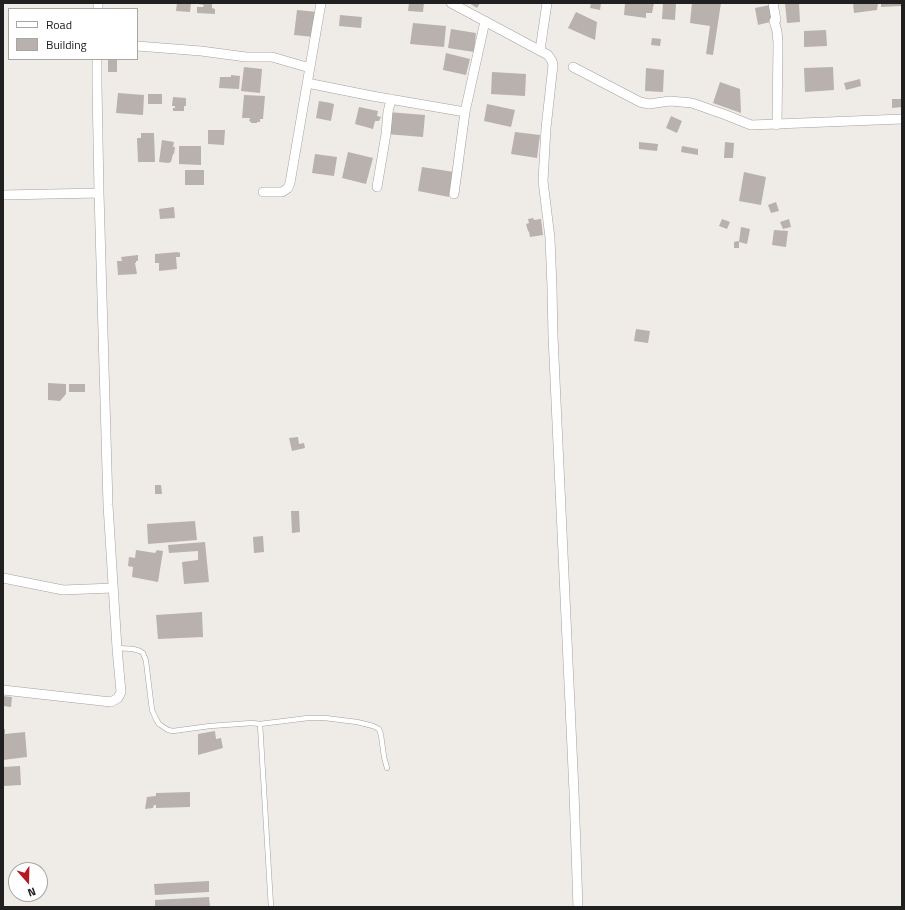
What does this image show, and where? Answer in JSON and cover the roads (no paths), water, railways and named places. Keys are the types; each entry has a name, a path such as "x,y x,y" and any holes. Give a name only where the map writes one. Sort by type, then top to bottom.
{"street":[{"path":"263,192 282,192 290,185 321,3"},
{"path":"451,3 540,50 551,58 553,65 546,128 543,181 550,238 578,907"},
{"path":"540,50 547,3"},
{"path":"773,3 776,20 774,21 778,43 777,125"},
{"path":"454,194 465,112 485,21"},
{"path":"138,46 200,51 246,57 267,56 310,68"},
{"path":"3,690 111,702 118,698 121,692 108,506 99,193 97,60"},
{"path":"573,67 640,102 649,104 670,101 686,102 702,106 751,125 902,119"},
{"path":"307,83 465,112"},
{"path":"377,187 390,99"},
{"path":"3,195 99,193"},
{"path":"3,578 63,590 113,588"}],"lane":[{"path":"117,648 138,650 143,653 146,661 152,710 159,724 164,727 173,731 210,726 252,723 260,724 308,718 351,721 376,727 380,731 387,768"},
{"path":"260,724 271,907"}]}
